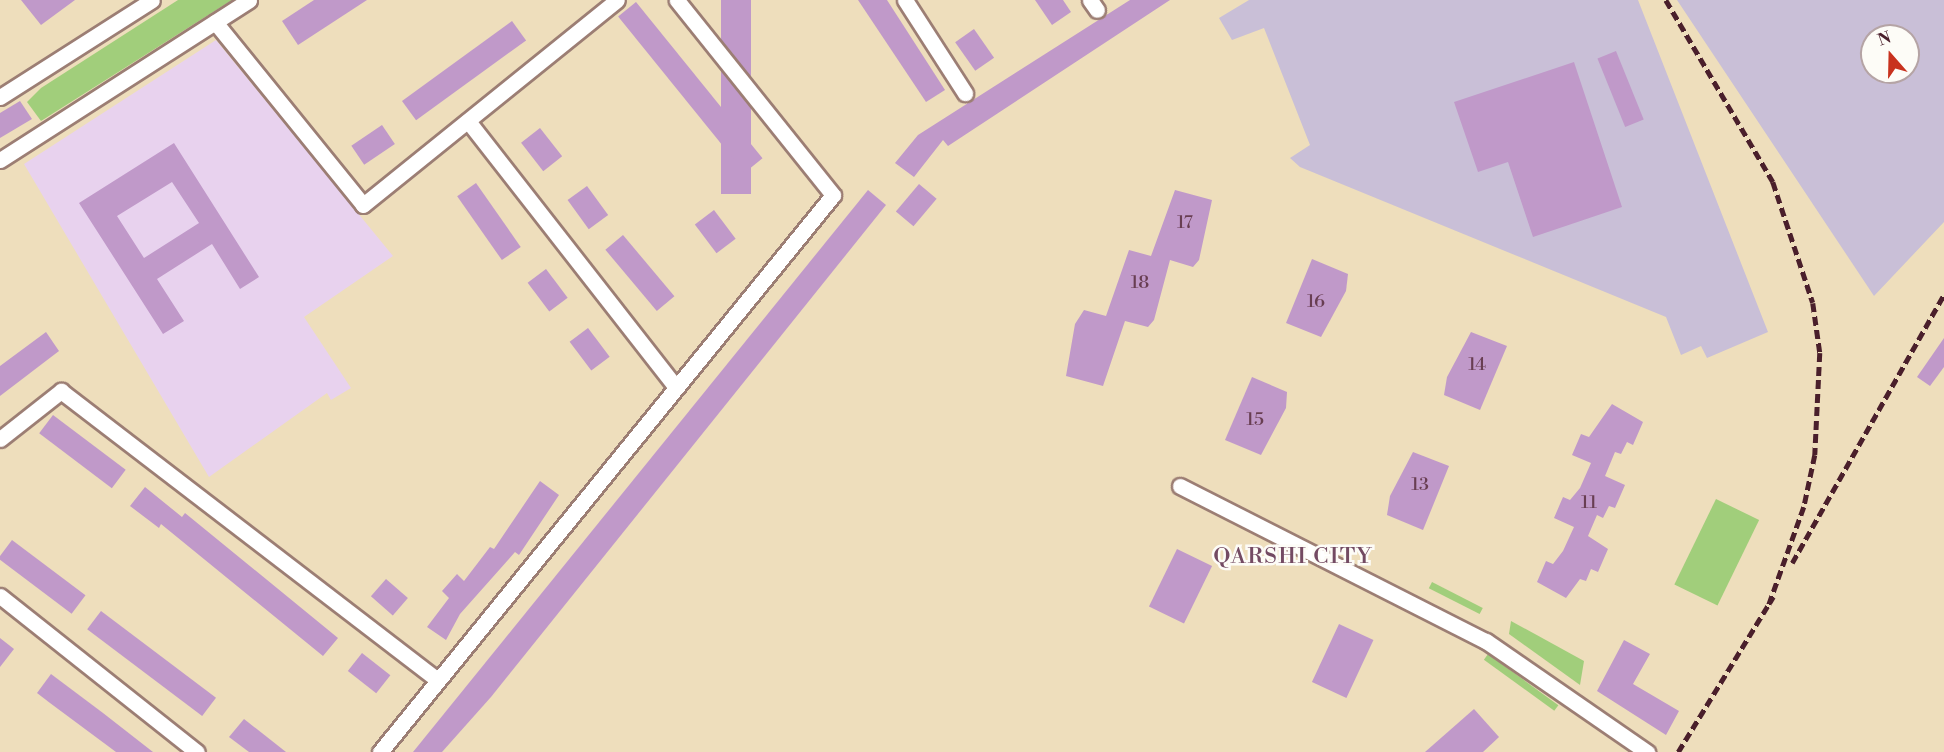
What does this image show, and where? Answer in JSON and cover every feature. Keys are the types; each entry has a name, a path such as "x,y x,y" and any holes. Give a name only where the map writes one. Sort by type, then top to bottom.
{"street":[{"path":"2,91 153,0"},
{"path":"0,160 249,0"},
{"path":"215,22 363,205 617,0"},
{"path":"380,752 437,679 833,195 677,0"},
{"path":"905,0 965,93"},
{"path":"468,121 676,387"},
{"path":"0,439 61,391 437,679"},
{"path":"1180,486 1486,641 1647,752"},
{"path":"0,597 197,752"}],"shaded area":[{"path":"1249,0 1638,0 1768,332 1707,358 1701,346 1681,355 1666,317 1300,167 1290,158 1310,145 1264,28 1232,40 1219,18"},
{"path":"1677,0 1944,0 1944,222 1874,296"},
{"path":"216,40 393,256 304,317 351,388 331,400 327,393 209,477 24,164"}],"green space":[{"path":"178,0 232,0 41,121 27,102 41,88"},
{"path":"1716,499 1759,520 1717,605 1674,584"},
{"path":"1432,582 1483,608 1480,614 1429,588"},
{"path":"1511,621 1584,661 1580,685 1509,634"},
{"path":"1488,654 1558,705 1554,711 1484,660"}],"building":[{"path":"21,0 75,0 41,25"},
{"path":"314,0 367,0 298,45 282,21"},
{"path":"721,0 751,0 751,194 721,194"},
{"path":"858,0 887,0 945,90 926,102"},
{"path":"1035,0 1063,0 1071,12 1052,25"},
{"path":"1130,0 1170,0 948,146 943,140 914,177 895,163 918,135"},
{"path":"636,2 762,158 745,173 618,16"},
{"path":"512,21 526,40 416,120 402,101"},
{"path":"974,29 994,58 975,71 955,42"},
{"path":"1616,51 1644,120 1625,127 1597,58"},
{"path":"1574,62 1622,207 1533,237 1508,162 1478,172 1454,102"},
{"path":"20,101 32,119 0,138 0,113"},
{"path":"382,125 395,144 364,165 351,146"},
{"path":"540,128 562,156 543,171 521,143"},
{"path":"174,143 259,277 240,289 212,244 157,279 184,321 163,334 79,203","holes":["172,182 199,223 144,258 117,216"]},
{"path":"476,183 521,247 502,260 457,196"},
{"path":"919,184 937,199 913,226 896,212"},
{"path":"587,186 608,215 589,229 568,200"},
{"path":"868,190 886,205 491,697 442,752 413,752"},
{"path":"1175,190 1212,200 1199,260 1193,267 1170,260 1154,320 1148,327 1125,321 1103,386 1066,376 1075,324 1084,310 1106,316 1129,250 1151,256"},
{"path":"714,210 736,239 716,253 695,224"},
{"path":"623,235 674,296 657,311 605,250"},
{"path":"1312,259 1348,274 1346,291 1321,337 1286,323"},
{"path":"546,269 568,298 549,312 528,283"},
{"path":"588,328 610,357 591,371 570,342"},
{"path":"46,332 59,351 0,396 0,366"},
{"path":"1471,332 1507,346 1480,410 1444,395 1447,377"},
{"path":"1944,338 1944,367 1930,386 1917,377"},
{"path":"1252,377 1287,392 1286,408 1261,455 1225,440"},
{"path":"1612,404 1643,422 1633,445 1627,442 1621,454 1615,452 1605,476 1625,485 1615,508 1609,506 1603,518 1597,515 1588,536 1608,549 1598,572 1591,569 1586,581 1580,579 1566,598 1537,582 1546,561 1553,564 1563,551 1574,527 1554,518 1563,497 1570,500 1580,488 1591,463 1572,455 1581,434 1589,437"},
{"path":"53,415 126,470 112,488 39,433"},
{"path":"1413,452 1449,466 1423,530 1387,515 1390,496"},
{"path":"540,481 559,495 519,555 515,552 460,614 446,640 427,627 449,598 442,591 457,574 464,581 490,547 494,549"},
{"path":"145,487 182,517 185,513 338,638 323,656 161,524 159,528 130,506"},
{"path":"12,540 85,595 72,614 0,560 0,556"},
{"path":"1177,549 1212,566 1184,624 1149,607"},
{"path":"386,579 408,598 393,615 371,596"},
{"path":"101,611 216,698 202,716 87,629"},
{"path":"1339,624 1373,640 1346,698 1312,682"},
{"path":"0,638 14,649 0,667"},
{"path":"1624,640 1650,654 1633,684 1679,711 1666,735 1597,691"},
{"path":"362,653 390,675 376,693 348,671"},
{"path":"51,674 153,752 116,752 50,703 37,693"},
{"path":"1474,709 1499,737 1483,752 1425,752"},
{"path":"244,719 286,752 249,752 229,737"}],"railway":[{"path":"1666,0 1773,182 1813,303 1820,353 1815,455 1804,507 1769,605"},
{"path":"1792,563 1944,294"},
{"path":"1678,752 1773,597"}],"district":[{"name":"QARSHI CITY","path":"1293,557"}]}
